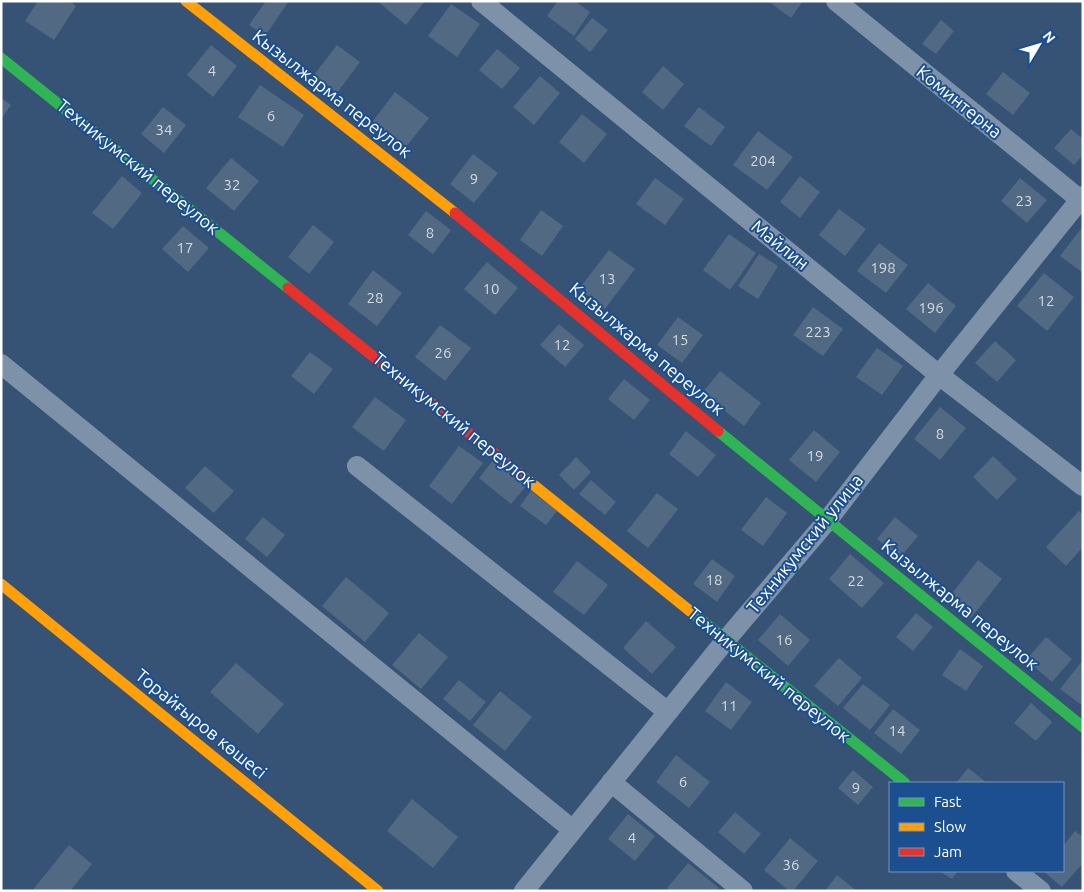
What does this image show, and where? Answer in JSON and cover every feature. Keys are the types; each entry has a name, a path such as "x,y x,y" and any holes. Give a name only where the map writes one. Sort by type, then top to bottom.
{"street":[{"name":"Кызылжарма переулок","path":"186,1 455,213 827,521 1083,727"},
{"name":"Майлин","path":"481,1 939,374 1083,486"},
{"name":"Коминтерна","path":"836,1 1082,199"},
{"name":"Техникумский переулок","path":"1,58 466,430 725,641 904,782"},
{"name":"Техникумский улица","path":"524,891 725,641 827,521 939,374 1082,199"},
{"path":"1,364 573,830"},
{"path":"356,466 668,712"},
{"name":"Торайғыров көшесі","path":"1,584 378,891"},
{"path":"611,782 743,891"},
{"path":"1017,872 1041,891"}],"building":[{"path":"38,1 69,1 76,6 54,40 25,21"},
{"path":"266,1 289,1 265,36 249,25"},
{"path":"377,1 425,1 406,25"},
{"path":"558,1 575,1 590,12 574,36 547,16"},
{"path":"768,1 803,1 791,18"},
{"path":"451,4 480,24 457,57 428,36"},
{"path":"592,18 608,30 590,52 575,39"},
{"path":"941,20 954,31 936,54 922,44"},
{"path":"211,45 237,66 213,97 187,75"},
{"path":"337,45 360,62 337,93 314,75"},
{"path":"497,49 520,68 502,89 479,70"},
{"path":"663,66 684,84 663,110 642,92"},
{"path":"1003,72 1030,93 1013,115 986,94"},
{"path":"540,76 560,93 534,125 513,107"},
{"path":"260,85 304,115 283,147 238,117"},
{"path":"395,92 429,118 406,147 373,121"},
{"path":"1,98 11,105 1,119"},
{"path":"163,107 186,125 164,153 141,134"},
{"path":"699,107 725,127 711,146 684,126"},
{"path":"582,114 607,134 584,163 559,142"},
{"path":"1071,129 1083,139 1083,155 1074,165 1054,148"},
{"path":"758,131 793,157 767,190 733,165"},
{"path":"473,154 498,173 474,203 450,184"},
{"path":"231,158 259,181 234,211 206,188"},
{"path":"122,176 142,193 113,229 92,213"},
{"path":"800,176 820,192 800,218 780,202"},
{"path":"655,178 684,199 665,225 636,204"},
{"path":"1020,178 1047,200 1027,223 1001,201"},
{"path":"839,209 866,229 845,256 819,235"},
{"path":"541,210 563,226 542,256 520,240"},
{"path":"426,211 451,230 433,254 408,235"},
{"path":"313,225 334,242 309,274 288,257"},
{"path":"183,226 209,248 188,272 162,249"},
{"path":"1083,226 1083,273 1060,256"},
{"path":"729,234 756,253 730,290 703,270"},
{"path":"879,243 908,265 886,293 857,271"},
{"path":"609,250 635,269 605,309 579,289"},
{"path":"759,254 778,266 758,299 738,286"},
{"path":"487,262 518,288 495,315 464,289"},
{"path":"373,270 402,293 377,326 348,304"},
{"path":"1044,273 1074,297 1047,331 1017,306"},
{"path":"928,283 956,306 935,333 906,309"},
{"path":"813,307 843,329 823,356 793,335"},
{"path":"678,317 703,335 682,363 657,345"},
{"path":"559,324 584,345 565,367 540,345"},
{"path":"440,325 471,348 445,381 415,357"},
{"path":"995,341 1016,360 997,382 975,363"},
{"path":"877,348 903,366 882,395 856,377"},
{"path":"310,352 333,369 314,394 291,376"},
{"path":"720,371 761,403 744,426 702,393"},
{"path":"624,379 650,400 634,420 608,399"},
{"path":"375,397 406,420 384,451 352,427"},
{"path":"940,407 966,428 940,460 914,439"},
{"path":"814,430 840,452 816,482 789,460"},
{"path":"686,431 716,455 698,477 669,454"},
{"path":"459,446 483,463 452,504 429,486"},
{"path":"993,456 1017,479 997,500 973,477"},
{"path":"576,457 591,472 574,490 559,475"},
{"path":"494,459 527,485 511,504 479,478"},
{"path":"205,466 234,491 214,513 185,488"},
{"path":"591,480 616,502 605,515 579,494"},
{"path":"531,491 557,511 546,525 520,506"},
{"path":"657,493 678,509 648,548 627,531"},
{"path":"766,497 787,513 763,546 741,530"},
{"path":"1079,511 1083,515 1083,547 1066,566 1046,547"},
{"path":"263,517 285,535 267,557 245,539"},
{"path":"895,517 918,536 900,558 877,539"},
{"path":"850,554 884,583 862,608 829,579"},
{"path":"712,559 735,576 717,602 693,584"},
{"path":"978,560 1002,579 971,618 947,600"},
{"path":"577,561 608,585 584,615 553,592"},
{"path":"346,577 389,613 365,642 322,606"},
{"path":"916,613 933,627 913,651 896,637"},
{"path":"780,614 810,640 788,666 758,640"},
{"path":"646,621 676,647 652,674 623,648"},
{"path":"419,633 448,657 421,689 392,665"},
{"path":"1046,637 1072,659 1052,682 1026,660"},
{"path":"960,649 983,666 966,691 942,675"},
{"path":"839,658 862,678 838,706 814,686"},
{"path":"1083,660 1083,706 1060,689"},
{"path":"236,663 284,704 258,734 210,692"},
{"path":"459,680 486,702 470,721 443,699"},
{"path":"726,682 752,702 731,730 705,711"},
{"path":"863,684 890,705 870,730 843,708"},
{"path":"500,691 532,717 505,751 473,725"},
{"path":"1031,703 1052,722 1036,741 1014,723"},
{"path":"893,709 920,730 901,754 874,733"},
{"path":"676,755 710,782 689,808 656,782"},
{"path":"968,768 986,782 957,782"},
{"path":"853,770 873,787 858,805 838,788"},
{"path":"412,799 458,837 433,868 387,831"},
{"path":"735,812 761,834 744,854 718,832"},
{"path":"628,814 655,836 635,861 608,839"},
{"path":"1075,831 1083,837 1083,863 1062,887 1044,872 1064,872 1064,845"},
{"path":"790,838 818,861 793,891 789,891 764,870"},
{"path":"69,845 92,864 70,891 32,891"},
{"path":"688,863 719,888 716,891 670,891 667,888"},
{"path":"941,872 957,872 952,879"},
{"path":"837,875 857,891 825,891"}],"traffic: fast":[{"path":"1,58 288,288"},
{"path":"718,431 1083,727"},
{"path":"690,611 904,782"}],"traffic: slow":[{"path":"186,1 455,213"},
{"path":"525,478 690,611"},
{"path":"1,584 378,891"}],"traffic: jam":[{"path":"455,213 718,431"},
{"path":"288,288 525,478"}]}
